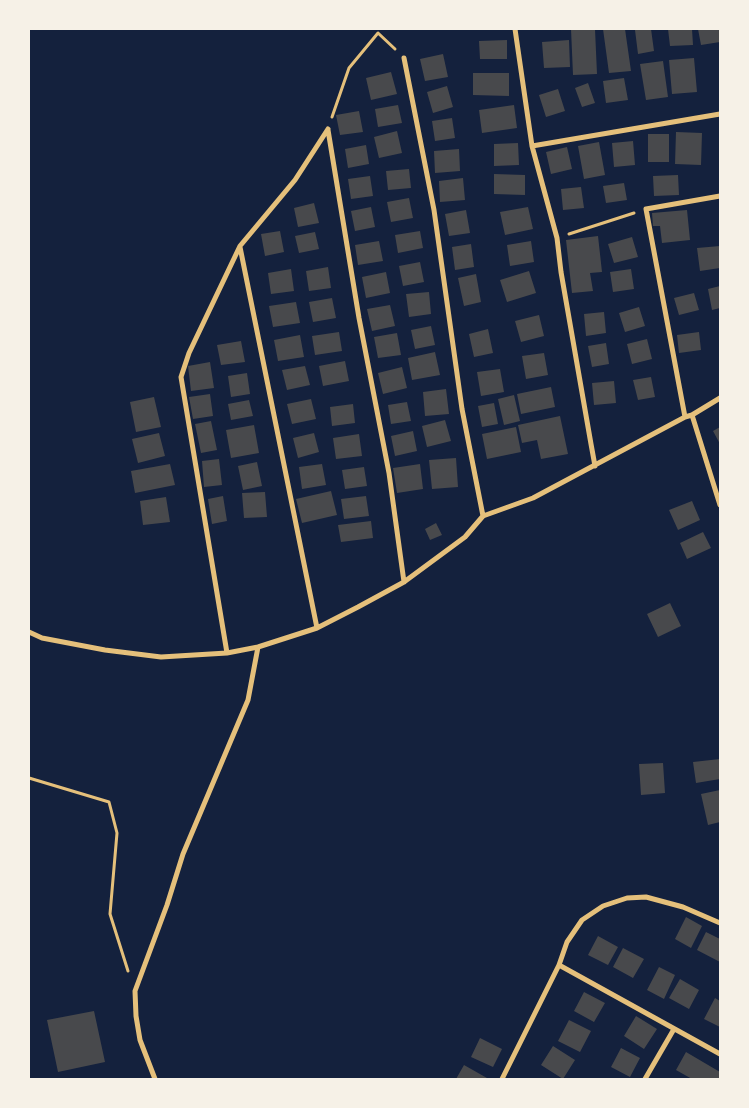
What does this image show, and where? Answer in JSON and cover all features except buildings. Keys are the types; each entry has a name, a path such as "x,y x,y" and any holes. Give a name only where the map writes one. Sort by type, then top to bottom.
{"street":[{"path":"515,29 532,146 556,238 589,435 596,466"},
{"path":"404,58 434,210 462,410 483,516"},
{"path":"532,146 720,114"},
{"path":"227,653 181,378 189,353 240,246 295,180 328,129"},
{"path":"328,129 359,318 389,473 404,582"},
{"path":"685,417 646,209 720,196"},
{"path":"240,246 316,628"},
{"path":"29,632 42,638 105,650 161,657 227,653 258,648 316,628 358,607 404,582 465,537 483,516 533,498 692,415 720,398"},
{"path":"692,415 720,505"},
{"path":"154,1079 140,1040 136,1016 135,991 167,905 183,854 248,700 258,648"},
{"path":"502,1079 559,965 567,942 582,920 603,906 626,898 646,897 683,907 720,923"},
{"path":"559,965 720,1054"},
{"path":"645,1079 674,1029"}],"path":[{"path":"328,129 349,68 378,33 404,58"},
{"path":"556,238 646,209"},
{"path":"29,778 109,802 117,833 110,914 135,991"}]}
